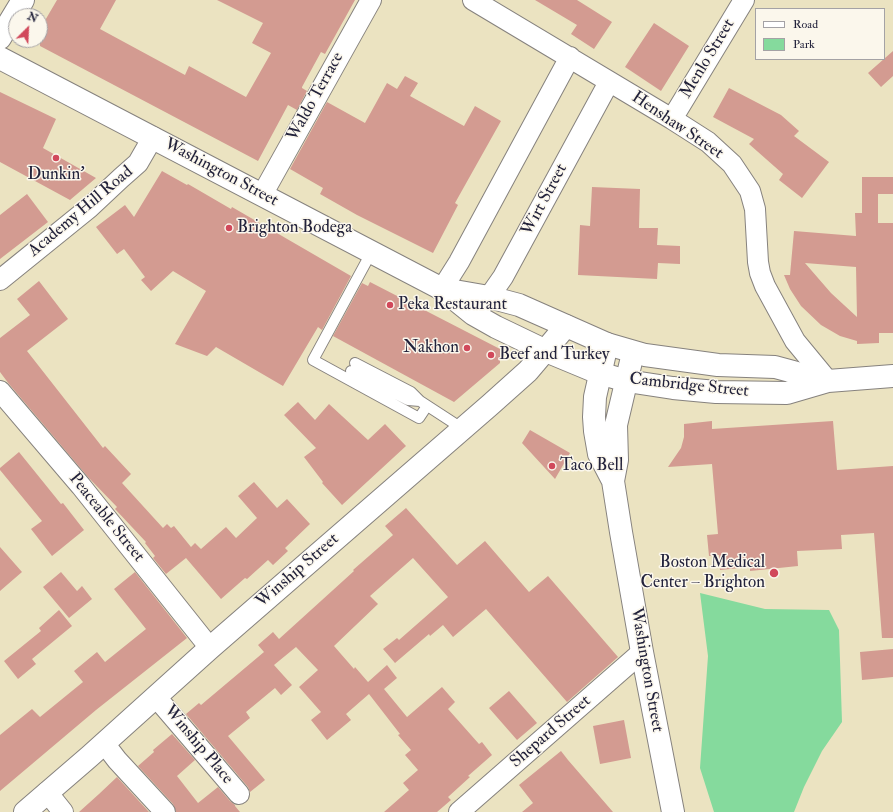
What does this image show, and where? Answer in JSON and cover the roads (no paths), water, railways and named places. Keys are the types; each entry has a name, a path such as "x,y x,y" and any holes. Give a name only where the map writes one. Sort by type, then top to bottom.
{"main road":[{"path":"0,38 23,0"},
{"name":"Washington Street","path":"0,58 442,289"},
{"name":"Cambridge Street","path":"442,289 489,297 519,305 607,344 633,352 718,365 775,367 828,381"},
{"name":"Cambridge Street","path":"442,289 473,314 546,351 600,373 627,381 654,386 716,392 787,393 828,381 893,376"},
{"name":"Winship Street","path":"24,812 528,371 566,326"},
{"name":"Washington Street","path":"607,344 595,397 595,431 599,454 613,480 642,652 673,812"},
{"name":"Washington Street","path":"613,480 617,460 616,425 633,352"}],"street":[{"name":"Waldo Terrace","path":"262,195 371,0"},
{"name":"Henshaw Street","path":"472,0 494,5 570,57 708,142 732,164 750,191 755,208 759,267 765,286 795,341 828,381"},
{"name":"Menlo Street","path":"672,119 744,0"},
{"path":"442,289 459,262 570,57"},
{"name":"Wirt Street","path":"473,314 489,297 503,277 610,82"},
{"name":"Academy Hill Road","path":"0,280 88,208 138,163 153,137"},
{"name":"Peaceable Street","path":"0,391 81,486 210,648"},
{"name":"Shepard Street","path":"459,812 642,652"},
{"name":"Winship Place","path":"156,697 239,794"},
{"path":"104,743 117,760 165,812"},
{"path":"47,792 63,812"}],"lane":[{"path":"371,253 313,360 419,418 423,404"},
{"path":"353,367 411,392 423,404 463,429"}],"place":[{"name":"Dunkin'","path":"56,158"},
{"name":"Brighton Bodega","path":"229,228"},
{"name":"Peka Restaurant","path":"390,305"},
{"name":"Nakhon","path":"467,348"},
{"name":"Beef and Turkey","path":"491,355"},
{"name":"Taco Bell","path":"552,466"},
{"name":"Boston Medical Center – Brighton","path":"774,573"}]}
